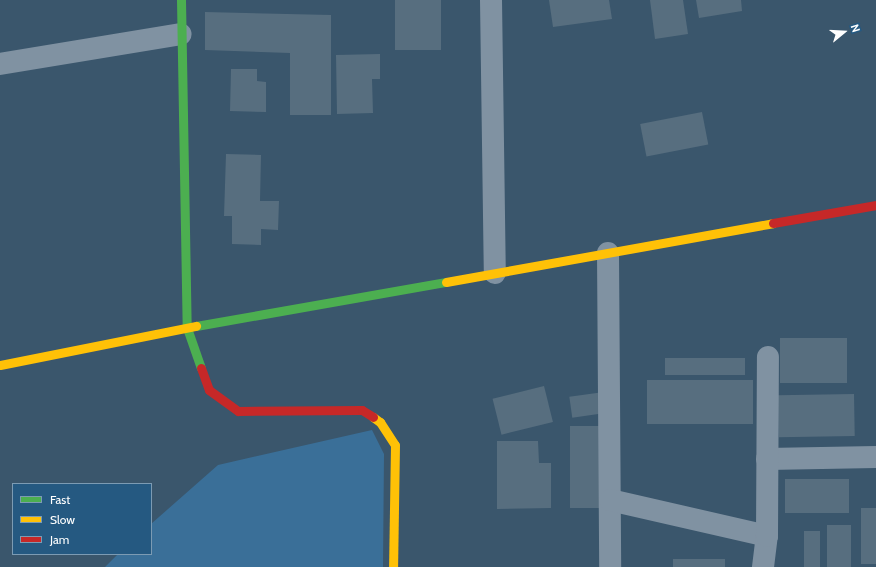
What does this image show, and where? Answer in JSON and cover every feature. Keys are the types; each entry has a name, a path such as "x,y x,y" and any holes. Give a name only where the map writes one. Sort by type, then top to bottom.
{"street":[{"path":"181,0 187,328 209,390 238,411 362,410 380,422 395,446 393,567"},
{"path":"491,0 495,273"},
{"path":"0,64 181,34"},
{"path":"0,366 187,328 876,205"},
{"path":"608,253 610,567"},
{"path":"763,567 767,536 768,358"},
{"path":"767,459 876,457"},
{"path":"610,500 767,536"}],"shaded area":[{"path":"372,430 384,454 383,567 105,567 117,555 152,555 152,523 218,465"}],"building":[{"path":"395,0 441,0 441,50 395,50"},
{"path":"549,0 609,0 612,19 553,27"},
{"path":"650,0 683,0 688,34 655,39"},
{"path":"696,0 741,0 742,11 699,18"},
{"path":"205,12 331,15 331,115 290,115 290,53 205,50"},
{"path":"380,54 380,79 372,79 373,113 337,114 336,55"},
{"path":"231,69 257,69 257,81 266,82 266,112 230,111"},
{"path":"702,112 708,144 646,156 640,124"},
{"path":"226,154 261,155 260,201 279,201 278,230 261,229 261,245 232,244 232,216 224,216"},
{"path":"780,338 847,338 847,383 780,383"},
{"path":"665,358 745,358 745,375 665,375"},
{"path":"647,380 753,380 753,424 647,424"},
{"path":"544,386 553,422 502,435 493,399"},
{"path":"604,392 607,413 572,418 569,397"},
{"path":"854,394 855,436 779,437 778,395"},
{"path":"570,426 604,426 604,508 570,508"},
{"path":"497,441 538,441 539,463 551,463 551,508 497,509"},
{"path":"785,479 849,479 849,513 785,513"},
{"path":"861,508 876,508 876,564 861,564"},
{"path":"827,525 851,525 851,567 827,567"},
{"path":"804,531 820,531 820,567 804,567"},
{"path":"673,559 725,559 725,567 673,567"}],"traffic: fast":[{"path":"181,0 187,328 201,368"},
{"path":"196,326 446,282"}],"traffic: slow":[{"path":"446,282 773,223"},
{"path":"0,365 196,326"},
{"path":"373,417 380,422 395,445 393,567"}],"traffic: jam":[{"path":"773,223 876,205"},
{"path":"201,368 209,390 238,411 362,410 373,417"}]}
